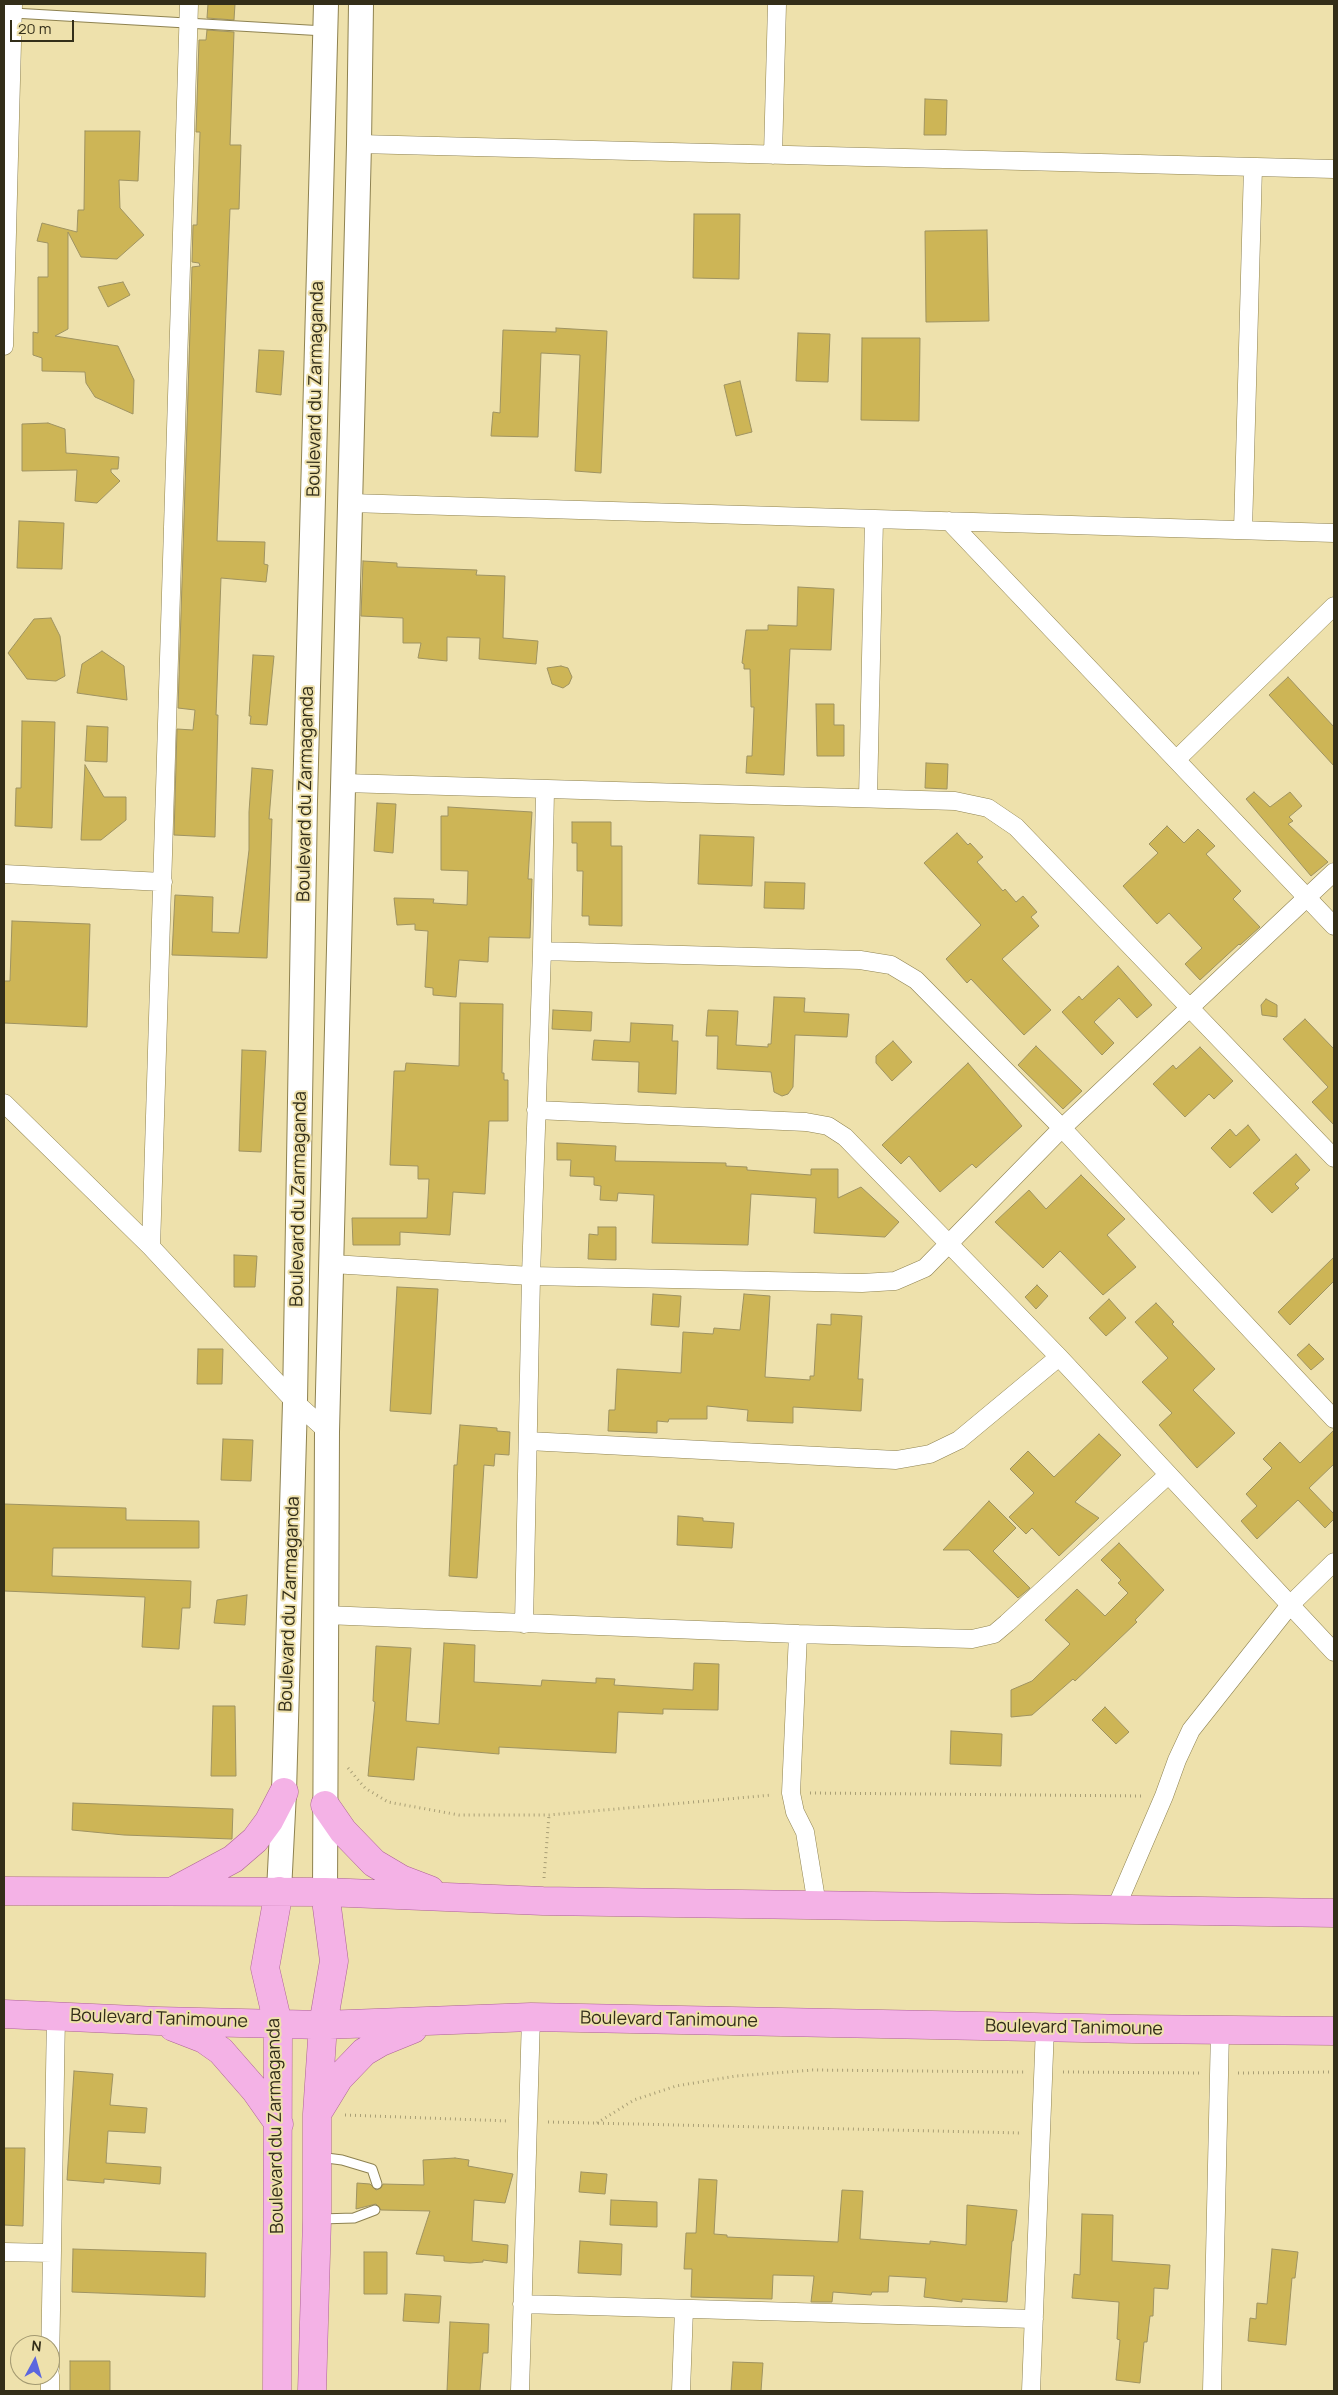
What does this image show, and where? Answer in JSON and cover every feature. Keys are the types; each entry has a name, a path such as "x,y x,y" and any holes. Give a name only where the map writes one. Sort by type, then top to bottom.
{"main road":[{"name":"Boulevard du Zarmaganda","path":"277,2391 278,2024 265,1968 279,1892 284,1792 295,1402 306,800 326,4"},
{"name":"Boulevard du Zarmaganda","path":"312,2391 317,2219 317,2114 323,2024 334,1961 325,1892 327,1431 360,144 361,4"},
{"path":"173,1891 233,1859 255,1840 269,1821 284,1792"},
{"path":"325,1805 344,1831 374,1863 401,1879 452,1898"},
{"path":"4,1891 325,1892 543,1901 1334,1913"},
{"name":"Boulevard Tanimoune","path":"4,2014 278,2024 434,2022 482,2018 531,2017 1045,2028 1334,2031"},
{"path":"158,2021 204,2040 221,2051 255,2090 279,2124"},
{"path":"317,2114 339,2078 364,2052 399,2034 434,2022"}],"street":[{"path":"151,1247 189,4"},
{"path":"773,154 777,4"},
{"path":"4,346 13,8"},
{"path":"360,144 1334,169"},
{"path":"1243,530 1253,167"},
{"path":"350,503 1334,533"},
{"path":"868,798 874,518"},
{"path":"949,521 1334,926"},
{"path":"1177,759 1334,606"},
{"path":"344,783 955,801 988,808 1016,827 1334,1158"},
{"path":"524,1624 531,1276 542,951 545,790"},
{"path":"332,1264 531,1276 862,1283 895,1281 925,1268 1062,1128 1334,872"},
{"path":"4,874 163,882"},
{"path":"542,951 860,960 891,965 916,980 1062,1128 1334,1419"},
{"path":"4,1103 151,1247 295,1402 327,1431"},
{"path":"536,1110 806,1122 828,1126 845,1136 1059,1358 1334,1652"},
{"path":"528,1441 896,1460 930,1454 959,1440 1059,1358"},
{"path":"325,1615 524,1624 972,1639 994,1634 1168,1475"},
{"path":"1116,1910 1191,1730 1290,1605 1334,1562"},
{"path":"798,1634 792,1793 795,1812 805,1832 818,1905"},
{"path":"51,2335 56,2015"},
{"path":"520,2391 531,2017"},
{"path":"1031,2391 1045,2072 1045,2028"},
{"path":"1212,2391 1220,2030"},
{"path":"4,2252 52,2252"},
{"path":"522,2304 1034,2319"},
{"path":"681,2391 684,2309"}],"lane":[{"path":"13,8 188,25 325,31"},
{"path":"316,2156 342,2160 372,2169 377,2184"},
{"path":"317,2219 354,2218 375,2210"}],"path":[{"path":"325,1744 365,1788 388,1802 459,1814 549,1815 792,1793 1164,1796"},
{"path":"543,1901 549,1815"},
{"path":"597,2123 634,2100 676,2086 736,2076 814,2070 1334,2072"},
{"path":"317,2114 1042,2134"}],"building":[{"path":"208,4 235,4 234,20 207,18"},
{"path":"207,30 234,32 230,145 241,145 239,209 230,209 217,541 265,542 264,564 268,565 266,582 221,578 216,715 218,715 215,837 174,835 177,729 193,730 195,710 178,708 192,267 200,266 199,263 192,262 193,225 197,225 200,132 196,132 199,40 206,40"},
{"path":"925,99 947,100 946,135 924,135"},
{"path":"85,131 140,131 138,181 119,180 120,208 144,235 117,259 81,257 68,232 68,329 55,336 118,346 134,380 133,414 95,397 86,383 85,372 42,371 42,358 33,355 33,332 38,333 38,277 48,277 48,243 37,241 42,223 77,232 78,210 84,210"},
{"path":"694,214 740,214 739,279 693,278"},
{"path":"987,230 989,321 926,322 925,231"},
{"path":"123,282 130,295 108,307 98,287"},
{"path":"556,328 607,331 601,473 575,471 580,355 541,353 538,437 491,436 493,412 500,413 503,330 556,332"},
{"path":"798,333 830,334 828,382 796,381"},
{"path":"862,338 920,338 919,421 861,420"},
{"path":"259,350 284,351 281,395 256,392"},
{"path":"740,381 752,432 736,436 724,385"},
{"path":"48,423 65,429 66,453 119,457 118,469 111,469 111,472 120,481 97,503 75,501 77,470 22,471 22,424"},
{"path":"19,521 64,523 62,569 17,568"},
{"path":"363,561 397,563 397,567 477,570 476,575 505,576 503,638 538,641 536,664 479,659 480,638 447,637 447,661 418,658 421,643 403,643 403,618 361,616"},
{"path":"798,587 834,589 831,650 790,649 784,775 746,773 747,756 752,756 754,707 751,707 750,669 744,669 744,664 742,663 746,630 768,630 768,625 797,626"},
{"path":"51,618 60,636 65,676 56,681 27,679 8,653 34,619"},
{"path":"102,651 124,666 127,700 77,693 82,664"},
{"path":"253,655 274,656 267,725 250,724"},
{"path":"561,666 568,668 572,677 569,684 563,688 552,684 547,668"},
{"path":"1288,677 1334,727 1334,766 1269,695"},
{"path":"816,704 834,704 834,725 844,725 844,756 817,756"},
{"path":"22,721 55,722 52,828 15,826 16,788 21,788"},
{"path":"87,726 108,727 107,762 85,761"},
{"path":"926,763 948,764 947,789 925,788"},
{"path":"85,765 104,797 126,797 126,820 101,840 81,840"},
{"path":"252,768 273,770 269,819 272,819 267,958 172,955 175,895 213,897 212,932 239,933 249,850"},
{"path":"1254,792 1270,807 1290,792 1302,806 1289,817 1293,821 1288,824 1328,862 1311,876 1246,799"},
{"path":"377,803 396,804 393,853 374,851"},
{"path":"448,807 532,812 528,879 532,879 530,938 489,937 488,962 459,960 456,997 433,995 433,988 425,987 428,931 415,930 415,924 397,925 394,898 434,899 433,903 467,905 468,871 441,870 441,816 448,816"},
{"path":"572,822 611,822 611,846 622,846 622,926 589,925 589,916 582,916 583,871 577,871 577,843 572,843"},
{"path":"1167,826 1184,843 1198,829 1215,846 1206,854 1241,891 1233,899 1260,927 1200,980 1185,964 1202,948 1169,913 1157,924 1123,886 1158,853 1149,844"},
{"path":"957,833 983,857 977,862 1003,891 1005,889 1016,902 1023,896 1037,912 1031,917 1039,926 1002,959 1051,1010 1024,1035 971,979 967,983 946,959 981,925 924,863"},
{"path":"700,835 754,837 752,886 698,884"},
{"path":"765,882 805,883 804,909 764,908"},
{"path":"12,921 90,924 87,1027 4,1023 4,981 10,981"},
{"path":"1118,966 1152,1005 1137,1018 1119,998 1094,1022 1114,1043 1102,1055 1062,1012 1079,996 1082,1000"},
{"path":"774,997 805,998 804,1012 849,1014 847,1037 795,1035 793,1087 788,1094 782,1096 774,1092 771,1072 717,1069 718,1036 706,1036 708,1010 738,1011 736,1045 768,1047 768,1044 771,1044"},
{"path":"1266,999 1277,1005 1277,1017 1262,1015 1261,1005"},
{"path":"460,1003 503,1004 502,1073 504,1073 504,1080 508,1080 508,1121 489,1121 485,1194 453,1192 450,1235 400,1232 400,1245 353,1245 352,1218 427,1218 429,1179 418,1179 418,1166 390,1165 394,1071 405,1071 406,1063 459,1066"},
{"path":"553,1010 592,1012 591,1031 552,1029"},
{"path":"1305,1019 1334,1049 1334,1125 1312,1102 1328,1087 1283,1039"},
{"path":"631,1023 673,1025 672,1041 678,1041 676,1094 638,1092 639,1062 592,1060 594,1040 630,1042"},
{"path":"893,1041 912,1062 892,1081 876,1063 876,1056"},
{"path":"1036,1046 1082,1091 1063,1109 1018,1065"},
{"path":"1200,1047 1233,1081 1214,1099 1209,1094 1185,1117 1153,1084 1173,1065 1176,1069"},
{"path":"242,1050 266,1051 261,1152 239,1151"},
{"path":"968,1063 1022,1126 976,1168 972,1164 940,1192 909,1156 901,1164 882,1145"},
{"path":"1248,1125 1260,1140 1230,1168 1211,1148 1230,1129 1236,1136"},
{"path":"557,1143 616,1146 615,1161 726,1163 726,1166 747,1167 747,1170 811,1175 811,1169 838,1169 838,1198 861,1187 899,1222 885,1237 814,1233 816,1198 751,1194 748,1245 652,1243 654,1195 618,1193 617,1201 600,1200 601,1186 594,1185 594,1177 570,1176 571,1160 557,1160"},
{"path":"1296,1154 1310,1170 1295,1184 1299,1188 1272,1213 1253,1193"},
{"path":"1081,1175 1125,1219 1107,1235 1136,1267 1103,1295 1060,1251 1043,1268 995,1222 1029,1190 1046,1209"},
{"path":"598,1227 616,1227 616,1260 588,1259 589,1234 598,1235"},
{"path":"234,1255 257,1256 255,1287 234,1287"},
{"path":"1334,1257 1334,1281 1290,1325 1278,1312"},
{"path":"1037,1285 1048,1296 1036,1309 1025,1297"},
{"path":"397,1287 438,1289 431,1414 390,1411"},
{"path":"653,1294 681,1296 679,1327 651,1325"},
{"path":"744,1294 770,1296 765,1377 810,1380 810,1376 814,1376 817,1324 831,1325 831,1314 862,1316 858,1379 863,1379 861,1411 793,1407 793,1423 747,1421 748,1410 707,1406 707,1419 669,1419 668,1422 657,1421 657,1433 608,1431 609,1410 615,1410 617,1369 681,1373 683,1332 713,1334 714,1328 740,1330"},
{"path":"1109,1299 1126,1318 1106,1336 1089,1318"},
{"path":"1156,1303 1174,1322 1172,1324 1215,1369 1193,1390 1235,1433 1197,1468 1159,1425 1172,1413 1142,1382 1168,1358 1135,1322"},
{"path":"1309,1344 1324,1359 1311,1370 1297,1355"},
{"path":"198,1349 223,1349 222,1384 197,1384"},
{"path":"460,1425 497,1428 497,1431 510,1432 509,1455 495,1454 494,1466 484,1465 477,1578 449,1576 454,1465 457,1465"},
{"path":"1334,1430 1334,1464 1309,1488 1334,1514 1334,1519 1325,1528 1298,1500 1257,1539 1241,1521 1257,1506 1246,1494 1272,1468 1263,1459 1280,1442 1300,1463"},
{"path":"1099,1434 1121,1455 1075,1502 1099,1518 1059,1556 1032,1528 1026,1534 1009,1517 1034,1493 1010,1469 1028,1451 1054,1477"},
{"path":"223,1439 253,1440 251,1481 221,1480"},
{"path":"989,1501 1016,1528 993,1551 1030,1588 1018,1598 969,1550 943,1550"},
{"path":"4,1504 126,1508 126,1520 199,1521 199,1548 53,1548 52,1576 191,1581 190,1608 182,1608 179,1649 142,1647 145,1597 4,1591"},
{"path":"678,1516 703,1518 703,1521 734,1523 732,1548 677,1545"},
{"path":"1119,1543 1164,1590 1135,1620 1137,1622 1075,1681 1073,1679 1032,1715 1011,1717 1011,1690 1032,1681 1070,1644 1045,1620 1077,1589 1105,1616 1128,1593 1118,1583 1121,1580 1101,1560"},
{"path":"247,1595 245,1625 214,1623 217,1600"},
{"path":"444,1643 475,1645 474,1682 541,1686 542,1680 596,1683 596,1678 615,1679 614,1685 693,1690 694,1663 719,1664 718,1710 663,1709 663,1714 618,1712 616,1753 499,1747 499,1754 417,1747 414,1780 368,1776 375,1702 373,1701 376,1646 411,1648 406,1721 439,1724"},
{"path":"213,1706 235,1706 236,1776 211,1776"},
{"path":"1105,1707 1129,1732 1116,1744 1092,1720"},
{"path":"951,1731 1002,1734 1001,1766 950,1764"},
{"path":"73,1803 233,1809 232,1839 124,1835 72,1830"},
{"path":"74,2071 113,2074 110,2105 147,2108 145,2133 108,2131 106,2163 161,2167 160,2184 104,2179 104,2183 67,2180"},
{"path":"4,2148 25,2148 23,2226 4,2225"},
{"path":"455,2158 469,2160 468,2166 513,2174 505,2203 474,2200 472,2241 508,2245 507,2263 483,2260 483,2262 470,2263 444,2261 444,2256 416,2254 430,2211 381,2210 376,2204 356,2209 357,2183 370,2184 376,2190 381,2188 383,2184 424,2185 423,2160"},
{"path":"581,2172 607,2174 605,2194 579,2192"},
{"path":"699,2179 717,2180 714,2234 727,2235 727,2237 838,2242 842,2190 863,2191 860,2239 930,2244 930,2241 966,2245 967,2205 1017,2210 1012,2241 1007,2302 962,2299 962,2302 924,2297 926,2278 889,2276 888,2292 872,2292 871,2295 833,2292 832,2302 811,2302 814,2276 773,2275 772,2299 691,2297 692,2269 684,2269 686,2233 696,2233"},
{"path":"611,2200 657,2202 657,2227 610,2225"},
{"path":"1082,2214 1113,2215 1112,2261 1170,2265 1168,2289 1154,2288 1153,2316 1150,2316 1147,2342 1144,2342 1140,2383 1116,2380 1120,2340 1117,2339 1119,2302 1072,2298 1074,2274 1080,2275"},
{"path":"580,2241 622,2244 621,2275 578,2273"},
{"path":"73,2249 206,2253 205,2297 72,2292"},
{"path":"1272,2249 1298,2252 1295,2278 1292,2278 1286,2345 1248,2341 1250,2318 1256,2319 1257,2303 1267,2304"},
{"path":"364,2252 387,2252 387,2294 364,2294"},
{"path":"405,2294 441,2296 439,2323 403,2321"},
{"path":"450,2322 489,2324 488,2353 483,2353 480,2391 447,2391"},
{"path":"70,2361 110,2361 110,2391 70,2391"},
{"path":"733,2362 763,2363 761,2391 731,2391"}]}
